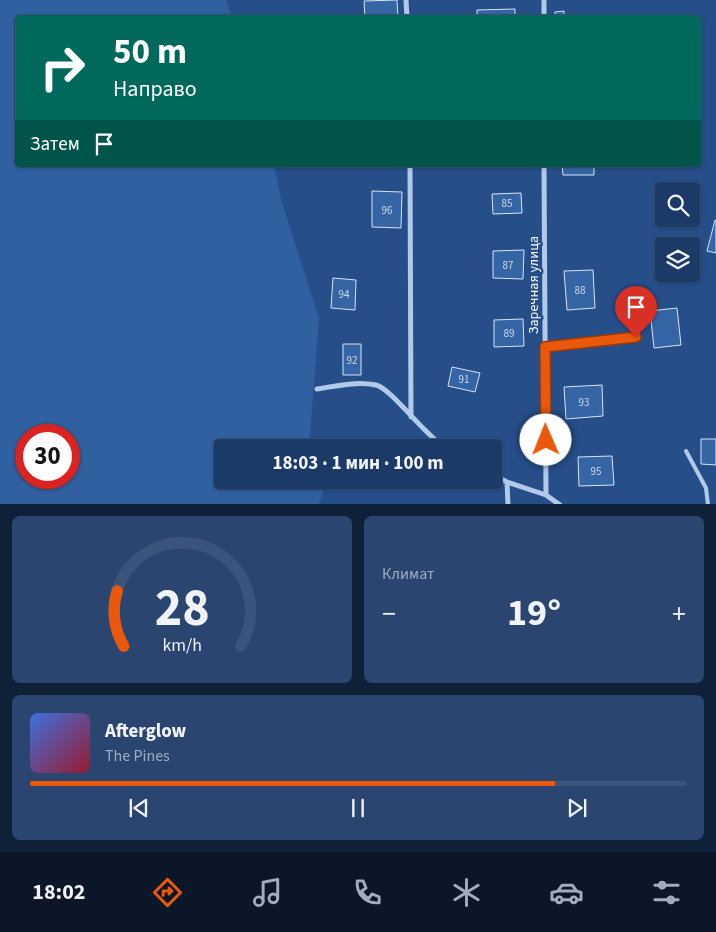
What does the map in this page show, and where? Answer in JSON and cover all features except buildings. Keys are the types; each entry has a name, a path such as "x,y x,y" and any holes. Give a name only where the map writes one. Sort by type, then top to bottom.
{"street":[{"path":"406,0 406,15"},
{"path":"544,0 544,15"},
{"path":"410,167 411,417"},
{"name":"Заречная улица","path":"544,167 546,495"},
{"path":"545,347 636,337"},
{"path":"317,389 356,383 378,385 398,402 420,427 435,439"},
{"path":"502,479 546,495 560,504"},
{"path":"507,482 508,504"}],"lane":[{"path":"686,452 706,488 708,504"}],"shaded area":[{"path":"0,0 226,0 231,15 15,15 15,167 274,167 281,200 319,318 310,439 214,439 214,489 322,489 319,504 0,504"}],"route":[{"path":"546,440 545,347 636,337"}]}
